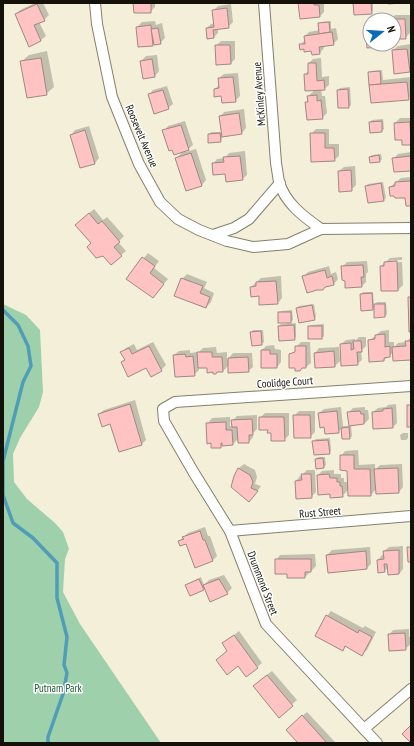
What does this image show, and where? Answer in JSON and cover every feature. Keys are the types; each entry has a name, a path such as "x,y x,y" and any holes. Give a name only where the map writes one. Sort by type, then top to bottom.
{"street":[{"name":"Roosevelt Avenue","path":"95,3 97,24 112,96 139,164 160,202 178,219 199,230 227,241 253,247 288,244 321,229 411,228"},
{"name":"McKinley Avenue","path":"264,3 276,163 280,183 290,203 306,218 321,229"},
{"path":"213,235 234,228 250,219 280,183"},
{"name":"Coolidge Court","path":"163,409 175,402 411,386"},
{"name":"Drummond Street","path":"163,409 164,421 230,531 266,624 377,743"},
{"name":"Rust Street","path":"230,531 411,516"},
{"path":"364,728 411,690"}],"green space":[{"name":"Putnam Park","path":"3,304 26,315 40,330 43,392 39,407 20,438 13,454 14,482 27,499 55,523 63,532 69,549 65,559 63,592 80,624 161,743 3,743"}],"building":[{"path":"133,3 151,3 151,13 134,13"},
{"path":"298,3 314,3 314,5 319,5 320,17 300,19"},
{"path":"353,3 371,3 372,12 362,12 362,15 354,15"},
{"path":"37,4 45,21 34,25 41,41 29,47 15,14"},
{"path":"227,8 229,28 213,30 214,38 207,39 206,28 214,27 212,10"},
{"path":"402,19 405,19 406,39 402,39"},
{"path":"329,22 330,32 319,34 318,23"},
{"path":"151,25 153,46 138,47 136,27"},
{"path":"158,28 161,44 154,45 151,29"},
{"path":"332,32 334,45 319,47 320,54 312,55 311,51 304,52 304,49 300,50 299,44 305,44 304,36"},
{"path":"215,45 230,45 231,64 216,65"},
{"path":"402,49 407,49 410,72 394,74 392,52 402,52"},
{"path":"41,58 47,95 27,98 20,61"},
{"path":"152,59 155,77 143,79 140,61"},
{"path":"308,63 316,63 317,81 324,80 325,90 305,91 304,74 308,74"},
{"path":"380,71 381,84 369,85 368,72"},
{"path":"233,77 236,102 222,103 221,96 214,97 214,89 219,88 218,78"},
{"path":"407,82 409,100 371,103 369,85"},
{"path":"348,89 349,108 338,108 337,90"},
{"path":"163,90 169,109 154,114 148,94"},
{"path":"317,95 317,101 321,100 323,119 307,120 305,102 308,102 307,96"},
{"path":"239,113 242,134 222,137 219,116"},
{"path":"382,121 382,132 370,133 369,122"},
{"path":"410,122 411,145 402,145 402,140 395,140 394,123"},
{"path":"181,125 189,150 174,155 172,150 169,151 162,130"},
{"path":"85,130 95,164 80,168 70,135"},
{"path":"220,133 221,142 208,143 208,134"},
{"path":"310,133 325,133 325,148 334,148 335,161 311,162"},
{"path":"191,153 202,186 186,191 175,158"},
{"path":"379,155 380,162 370,163 369,157"},
{"path":"240,156 243,180 226,182 225,174 213,175 212,163 224,162 223,157"},
{"path":"411,156 411,171 394,172 392,158"},
{"path":"351,170 352,191 339,192 338,171"},
{"path":"411,181 411,206 406,206 405,198 395,198 394,196 390,196 389,187 395,186 395,182"},
{"path":"381,183 384,201 368,203 365,186"},
{"path":"89,213 98,224 102,221 120,242 114,247 122,256 111,265 103,256 96,258 87,247 91,243 75,225"},
{"path":"142,257 155,266 150,273 164,284 153,298 126,279"},
{"path":"397,261 398,291 381,291 380,266 384,266 384,262"},
{"path":"363,265 364,277 361,277 362,287 345,288 345,281 342,280 341,266"},
{"path":"325,270 327,278 332,276 334,285 325,287 323,290 307,293 302,276"},
{"path":"181,278 203,286 200,293 210,297 206,308 174,296"},
{"path":"276,281 278,304 259,305 259,296 251,297 250,287 256,286 256,282"},
{"path":"372,293 373,310 361,311 360,294"},
{"path":"408,297 411,297 411,332 409,332"},
{"path":"374,304 385,304 385,317 374,318"},
{"path":"312,305 315,320 299,323 296,308"},
{"path":"278,312 291,312 291,323 278,323"},
{"path":"294,325 295,340 279,341 278,326"},
{"path":"308,326 322,326 322,339 308,339"},
{"path":"261,331 262,345 252,346 250,332"},
{"path":"385,334 385,347 390,346 390,357 384,358 384,361 369,362 368,340 375,339 375,335"},
{"path":"353,341 361,341 362,352 357,352 358,365 341,366 340,344 351,343 351,350 354,349"},
{"path":"405,341 411,341 411,360 393,361 392,347 406,346"},
{"path":"149,346 162,371 151,377 146,368 128,377 121,362 125,360 120,352 129,348 132,354"},
{"path":"295,346 306,346 306,368 302,368 300,371 295,371 295,368 289,368 289,354 295,352"},
{"path":"261,350 270,350 270,354 277,354 277,368 261,368"},
{"path":"334,351 335,367 315,368 314,353"},
{"path":"197,352 212,352 212,357 222,357 223,372 213,374 213,372 207,373 207,368 198,368"},
{"path":"185,354 186,357 193,356 195,376 175,377 173,355"},
{"path":"248,357 249,372 228,373 228,358"},
{"path":"130,404 142,445 119,452 110,424 102,427 98,414"},
{"path":"407,405 411,405 411,427 407,427"},
{"path":"392,408 393,428 373,429 372,412"},
{"path":"337,411 339,433 325,434 324,427 320,428 318,413"},
{"path":"360,411 361,414 364,414 364,424 349,426 347,412"},
{"path":"293,415 310,415 311,438 294,438"},
{"path":"259,417 284,417 285,441 271,441 271,433 267,433 268,430 259,430"},
{"path":"252,419 253,435 249,435 249,443 238,443 237,427 232,427 231,420"},
{"path":"226,422 226,430 232,430 233,445 222,446 221,443 221,448 211,448 211,443 207,444 206,423"},
{"path":"349,427 350,439 342,439 341,428"},
{"path":"328,440 330,454 314,455 312,441"},
{"path":"340,455 354,455 354,469 370,469 371,496 348,496 347,471 340,470"},
{"path":"323,458 324,468 316,469 315,459"},
{"path":"238,468 250,475 253,482 251,488 258,491 249,502 231,487"},
{"path":"398,468 399,493 376,494 374,469"},
{"path":"301,474 311,474 312,498 296,499 295,481 302,480"},
{"path":"329,474 330,478 337,478 337,482 340,482 343,497 330,498 330,494 318,495 317,475"},
{"path":"200,531 213,561 195,568 186,544 180,546 178,541 184,539 182,537"},
{"path":"407,547 411,547 411,562 408,562"},
{"path":"399,550 399,574 388,575 387,564 384,564 385,572 378,573 377,560 384,559 383,551"},
{"path":"366,551 367,569 328,573 326,555"},
{"path":"275,559 311,559 311,572 305,572 305,578 287,578 287,574 275,574"},
{"path":"199,579 204,590 190,596 185,585"},
{"path":"219,579 228,594 210,602 203,585"},
{"path":"326,615 358,633 359,630 372,637 362,656 345,646 343,651 315,636"},
{"path":"405,633 406,650 389,651 388,634"},
{"path":"234,635 258,668 246,677 238,666 227,675 216,660 227,651 222,643"},
{"path":"267,675 293,706 279,718 253,686"},
{"path":"302,715 327,743 298,743 286,730"},
{"path":"411,725 411,743 402,734"}],"waterway":[{"path":"3,310 18,325 28,346 31,366 23,382 3,461 3,495 13,523 33,538 57,563 57,598 67,637 64,665 67,673 63,694 48,737 48,743"}]}
